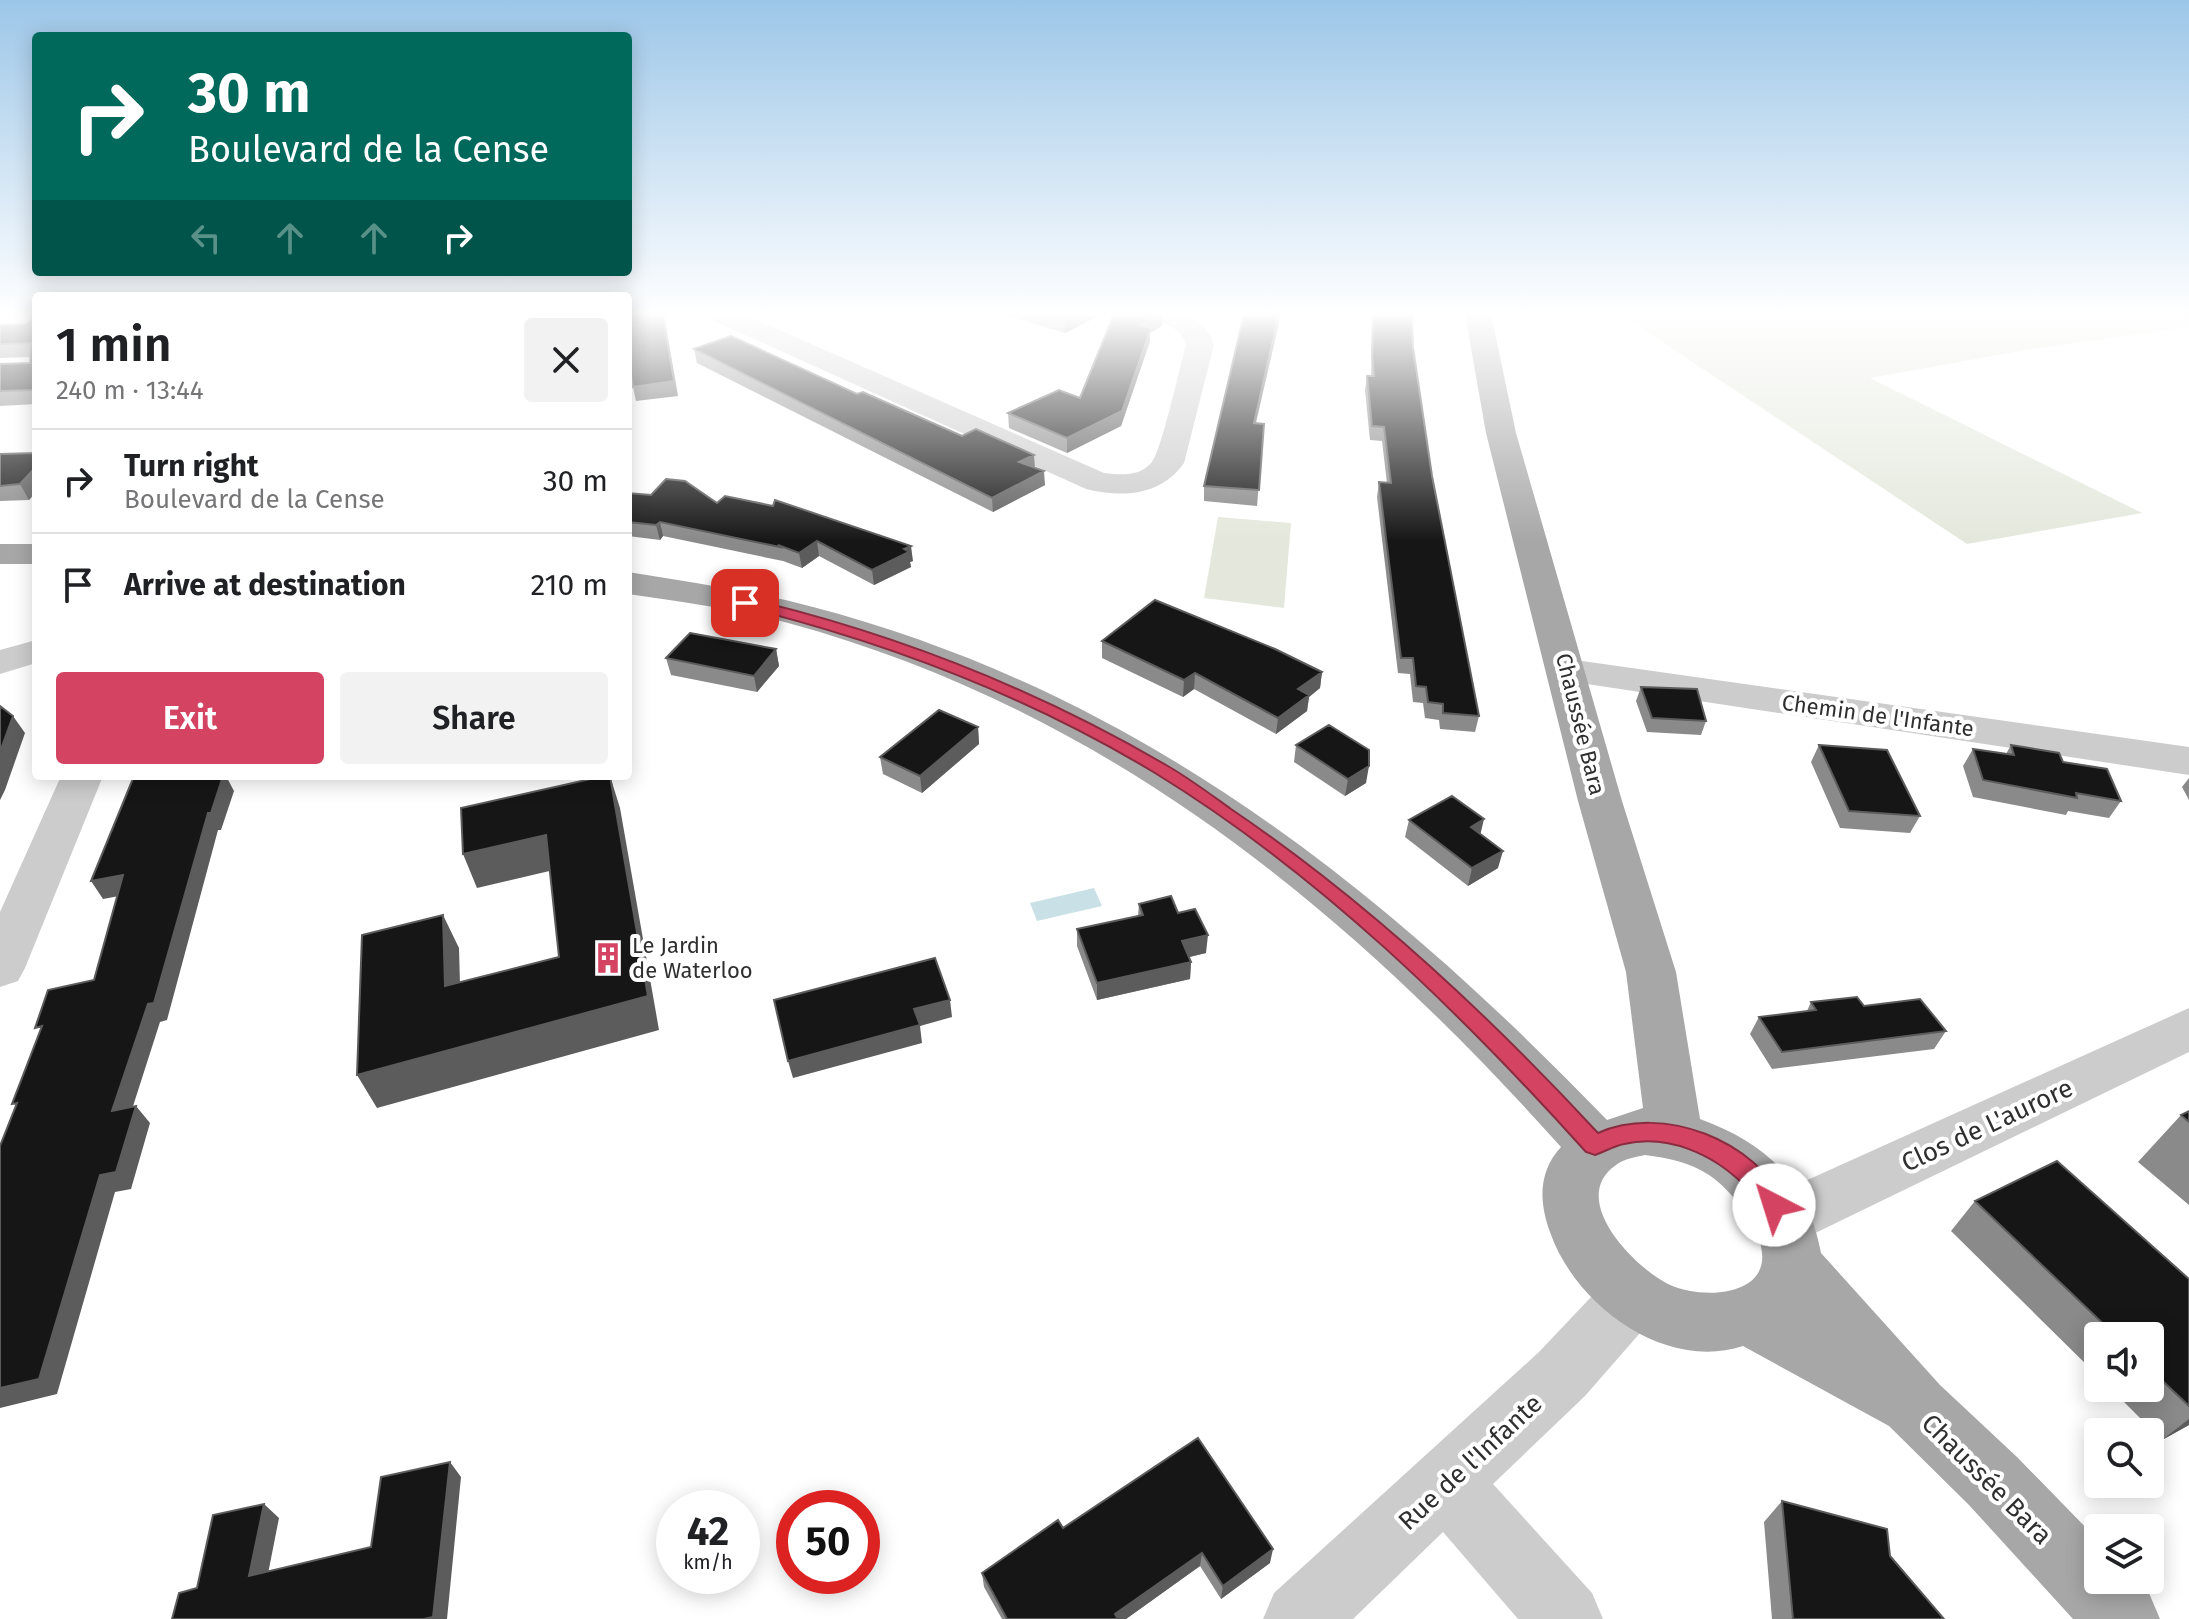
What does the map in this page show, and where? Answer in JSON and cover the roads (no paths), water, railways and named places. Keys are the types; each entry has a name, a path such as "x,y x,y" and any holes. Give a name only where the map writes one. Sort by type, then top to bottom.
{"main road":[{"name":"Chaussée Bara","path":"1493,390 1501,433 1568,671 1600,801 1651,972 1674,1134"},
{"path":"0,554 32,554"},
{"path":"632,584 720,597 822,621 923,654 1017,694 1161,769 1282,852 1391,942 1516,1059 1595,1145"},
{"path":"1645,1131 1674,1134 1707,1146 1739,1165 1765,1191 1788,1242 1781,1295 1752,1317 1715,1324 1672,1317 1632,1297 1597,1267 1575,1233 1568,1198 1575,1168 1595,1145 1618,1135 1645,1131"},
{"name":"Chaussée Bara","path":"1788,1242 1917,1408 1993,1481 2123,1619"},
{"name":"Chaussée Bara","path":"1752,1317 1917,1408"}],"street":[{"path":"890,390 1097,482 1122,486 1143,484 1160,474 1168,463 1188,390"},
{"path":"0,662 32,652"},
{"name":"Chemin de l'Infante","path":"1568,671 2189,761"},
{"path":"0,968 80,780"},
{"name":"Clos de L'aurore","path":"1788,1242 2189,1029"},
{"name":"Rue de l'Infante","path":"1300,1619 1562,1374 1632,1297"},
{"path":"1447,1484 1566,1619"}],"water":[{"path":"1094,888 1102,906 1037,921 1030,903"}],"place":[{"name":"Le Jardin de Waterloo","path":"608,958"}]}
